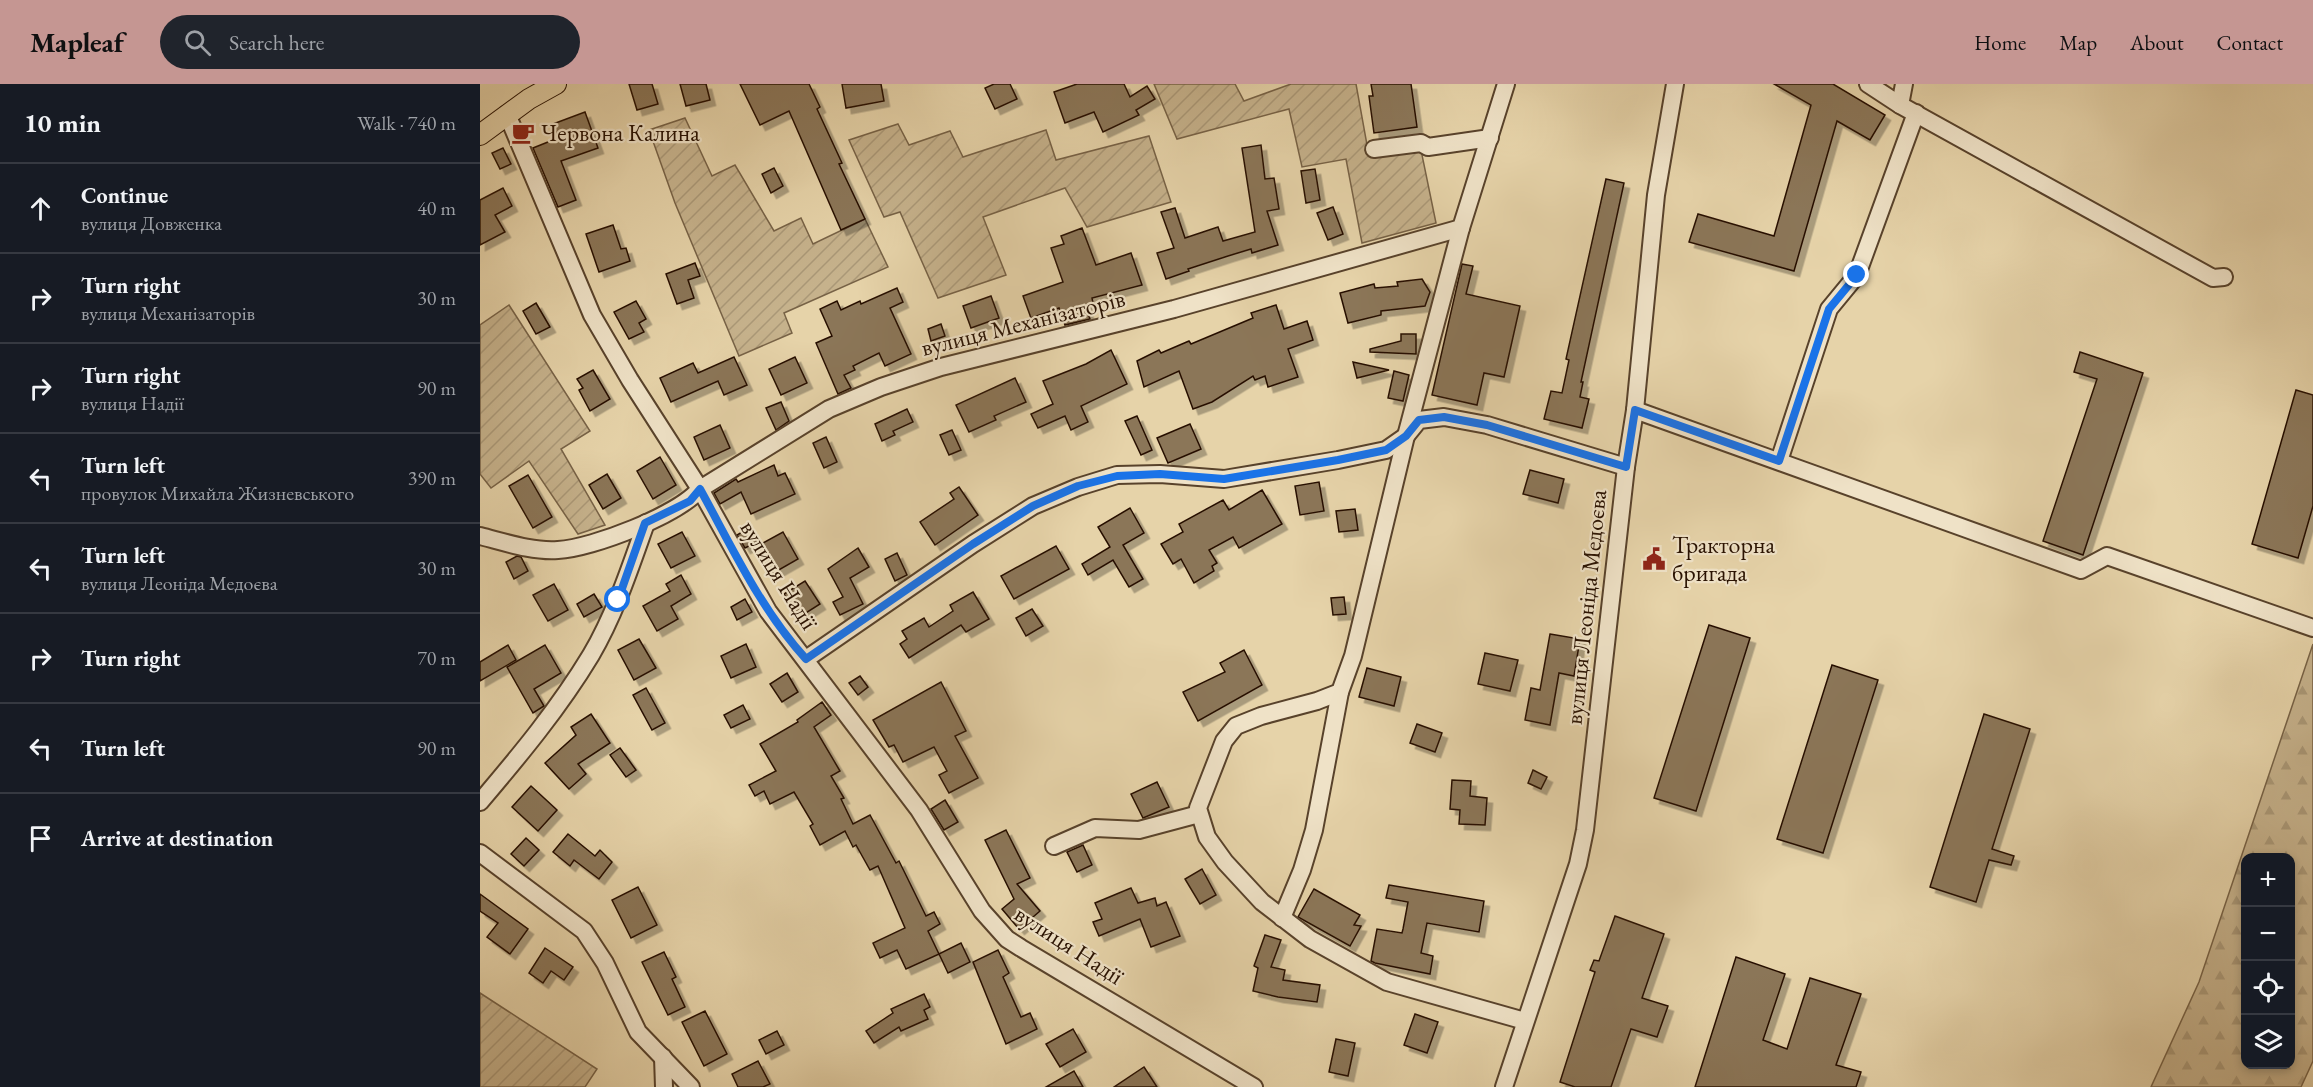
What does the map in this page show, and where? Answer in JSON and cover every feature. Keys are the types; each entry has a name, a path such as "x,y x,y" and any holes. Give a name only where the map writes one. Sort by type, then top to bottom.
{"main road":[{"path":"480,135 507,114 556,84"}],"street":[{"path":"1282,918 1302,870 1314,830 1340,692 1353,656 1406,436 1461,228 1506,84"},
{"name":"вулиця Леоніда Медоєва","path":"1504,1087 1578,864 1585,830 1626,467 1635,410 1656,195 1675,84"},
{"path":"1868,84 1900,105 2213,278 2224,277"},
{"path":"1900,105 1904,84"},
{"path":"1779,461 1829,309 1857,275 1916,113"},
{"name":"вулиця Надії","path":"507,114 592,315 630,380 700,489 768,611 919,810 965,888 1007,939 1254,1087"},
{"path":"1374,149 1421,143 1428,147 1490,138"},
{"name":"вулиця Механізаторів","path":"480,536 556,550 591,544 645,523 690,501 700,489 829,409 881,387 941,367 1174,309 1461,228"},
{"path":"1635,410 2081,570 2107,556 2313,628"},
{"path":"806,659 973,544 1033,506 1078,486 1117,476 1160,474 1224,479 1386,450 1406,436 1419,420 1444,417 1487,425 1626,467"},
{"path":"480,802 537,736 591,654 618,600 645,523"},
{"path":"1340,692 1317,702 1262,716 1236,726 1224,741 1198,808 1207,837 1225,862 1262,902 1310,939 1387,982 1526,1021"},
{"path":"1054,846 1095,828 1139,830 1199,814"},
{"path":"480,853 584,931 604,963 638,1032 691,1087"},
{"path":"663,1057 664,1087"}],"green space":[{"path":"1154,84 1235,84 1244,101 1291,84 1356,84 1369,156 1421,150 1436,223 1362,243 1346,159 1302,167 1289,109 1177,139"},
{"path":"685,118 712,176 735,165 774,231 801,218 813,244 865,219 888,267 784,313 792,333 739,356 675,203 649,130"},
{"path":"898,124 909,145 950,131 963,157 1046,130 1056,160 1149,136 1171,202 1087,227 1065,188 983,217 1006,275 938,298 900,212 884,217 849,140"},
{"path":"509,305 590,431 561,449 605,525 578,534 529,461 491,488 480,474 480,325"},
{"path":"2313,644 2313,1061 2301,1087 2151,1087 2199,982 2241,857 2241,1069 2295,1069 2295,853 2243,853"},
{"path":"480,993 597,1069 585,1087 480,1087"}],"building":[{"path":"629,84 652,84 658,104 637,110"},
{"path":"680,84 706,84 710,100 686,106"},
{"path":"740,84 809,84 820,107 817,109 842,163 839,164 865,219 841,230 789,111 760,125"},
{"path":"842,84 881,84 884,101 846,108"},
{"path":"994,84 1010,84 1017,99 995,109 985,88"},
{"path":"1077,84 1124,84 1130,97 1147,86 1155,99 1136,110 1139,115 1103,132 1094,112 1065,123 1054,92"},
{"path":"1371,84 1411,84 1417,127 1374,133 1369,96 1373,96"},
{"path":"1774,84 1833,84 1885,115 1870,140 1837,121 1794,271 1689,242 1698,214 1774,236 1811,105"},
{"path":"585,112 598,148 561,161 576,200 558,207 533,148 558,138 553,124"},
{"path":"1261,145 1265,179 1274,178 1279,209 1267,211 1278,245 1252,253 1251,249 1188,269 1189,271 1166,279 1157,253 1174,248 1161,212 1175,208 1185,238 1218,227 1223,241 1255,232 1242,148"},
{"path":"503,148 511,164 500,169 492,153"},
{"path":"774,168 783,186 771,193 762,174"},
{"path":"1315,169 1320,200 1306,203 1301,171"},
{"path":"1606,179 1624,183 1581,382 1583,382 1580,397 1589,399 1582,428 1544,419 1551,391 1562,393 1569,360 1566,359"},
{"path":"503,188 512,206 495,215 505,232 480,245 480,200"},
{"path":"1333,207 1343,234 1328,240 1317,213"},
{"path":"613,225 621,249 626,248 630,261 599,272 586,234"},
{"path":"1082,228 1096,265 1131,253 1142,285 1092,298 1093,303 1085,305 1090,319 1065,325 1059,308 1031,318 1023,296 1063,282 1051,248 1064,244 1061,236"},
{"path":"695,263 700,276 688,280 694,298 677,304 666,274"},
{"path":"1462,264 1473,266 1466,294 1520,306 1504,377 1484,373 1477,405 1432,395"},
{"path":"1422,279 1430,292 1425,306 1381,311 1381,315 1348,323 1340,293 1374,284 1375,288 1398,286 1397,282"},
{"path":"897,288 903,302 890,308 911,354 885,366 879,353 853,366 855,370 844,375 851,388 838,394 816,343 832,336 820,309 837,301 841,310"},
{"path":"991,296 999,318 971,328 963,306"},
{"path":"636,301 646,319 639,323 644,332 629,339 614,312"},
{"path":"536,303 550,327 536,334 523,311"},
{"path":"1276,305 1284,329 1307,321 1313,340 1288,349 1298,377 1268,387 1265,376 1255,380 1253,376 1212,402 1193,409 1179,371 1144,387 1137,361 1159,350 1161,353 1189,341 1191,344 1253,318 1251,313"},
{"path":"941,324 945,336 931,341 928,329"},
{"path":"1401,334 1416,334 1416,354 1370,352 1370,349 1401,341"},
{"path":"1111,350 1127,384 1081,406 1088,422 1071,430 1065,416 1038,428 1031,414 1053,404 1043,381 1086,364"},
{"path":"2080,352 2143,373 2083,555 2043,541 2097,379 2074,372"},
{"path":"734,357 747,385 724,395 718,381 671,402 660,378 693,363 698,373"},
{"path":"795,357 807,383 781,395 769,369"},
{"path":"1353,362 1389,370 1357,378"},
{"path":"593,370 610,399 590,411 579,390 583,388 577,379"},
{"path":"1394,371 1409,375 1403,401 1388,398"},
{"path":"1015,378 1026,402 994,416 996,420 969,432 956,405"},
{"path":"2296,390 2313,395 2313,506 2298,558 2252,544"},
{"path":"781,402 789,421 776,430 766,408"},
{"path":"907,409 913,422 893,431 895,435 882,441 875,424"},
{"path":"1137,416 1152,450 1141,455 1125,421"},
{"path":"1190,424 1201,449 1168,463 1157,438"},
{"path":"720,425 730,448 704,460 694,437"},
{"path":"952,430 961,450 949,455 940,435"},
{"path":"826,437 837,462 824,468 813,443"},
{"path":"660,457 676,485 653,499 637,471"},
{"path":"774,465 778,476 785,473 795,494 751,514 741,492 720,504 714,493 736,479 738,482"},
{"path":"1530,470 1564,479 1558,503 1523,494"},
{"path":"607,474 621,498 603,509 589,485"},
{"path":"528,475 552,517 533,528 509,486"},
{"path":"1319,482 1324,511 1300,515 1295,486"},
{"path":"959,487 978,515 935,545 920,522 954,499 950,493"},
{"path":"1262,490 1282,524 1239,548 1233,537 1209,550 1217,563 1212,566 1214,571 1194,583 1181,559 1173,564 1161,544 1183,532 1179,524 1223,500 1229,510"},
{"path":"1130,508 1144,533 1123,545 1143,579 1129,587 1113,560 1088,575 1082,564 1110,547 1098,527"},
{"path":"1355,509 1358,530 1339,532 1336,511"},
{"path":"749,528 757,542 745,548 737,535"},
{"path":"682,532 695,556 671,568 658,544"},
{"path":"783,532 798,559 770,575 754,548"},
{"path":"1056,546 1069,569 1014,599 1001,576"},
{"path":"858,548 869,567 850,578 863,604 840,615 833,602 843,597 828,569"},
{"path":"897,553 907,575 895,581 885,559"},
{"path":"517,556 521,557 528,571 514,579 506,562"},
{"path":"681,575 691,594 671,606 678,619 657,631 643,606 670,591 666,584"},
{"path":"805,581 820,604 798,618 784,594"},
{"path":"554,584 568,610 548,621 533,595"},
{"path":"973,592 989,619 966,632 961,625 909,658 900,644 907,639 902,631 924,618 929,627 953,611 950,605"},
{"path":"594,594 602,607 584,617 577,604"},
{"path":"1344,597 1346,614 1333,615 1331,598"},
{"path":"745,599 752,612 737,620 731,607"},
{"path":"1032,609 1043,626 1026,636 1016,618"},
{"path":"1709,625 1750,638 1696,811 1654,798"},
{"path":"1550,634 1580,639 1574,676 1559,673 1550,725 1525,720 1531,688 1540,690"},
{"path":"639,639 656,668 634,680 618,650"},
{"path":"746,644 756,667 731,678 721,656"},
{"path":"508,645 516,660 480,681 480,662"},
{"path":"545,645 561,673 534,689 544,706 533,713 507,667"},
{"path":"1244,650 1262,685 1198,721 1183,692 1225,672 1220,663"},
{"path":"1485,653 1518,660 1510,691 1478,684"},
{"path":"1832,665 1878,680 1823,853 1777,839"},
{"path":"1367,668 1401,677 1394,706 1359,697"},
{"path":"787,673 798,692 782,702 770,684"},
{"path":"860,676 868,687 858,695 849,683"},
{"path":"941,682 966,731 955,736 978,778 949,793 939,775 947,771 934,747 903,762 894,745 889,747 873,720"},
{"path":"646,688 665,723 652,730 633,695"},
{"path":"822,702 831,715 814,727 840,771 831,776 844,798 841,799 853,824 870,815 896,863 899,861 926,916 934,912 940,924 928,931 939,954 906,969 897,950 880,958 873,943 905,928 878,866 870,870 856,845 853,847 845,831 820,845 810,826 813,824 794,792 770,804 764,791 755,796 749,785 776,771 760,744 798,722 797,720"},
{"path":"743,705 750,719 731,728 724,715"},
{"path":"591,714 610,743 578,764 586,774 569,789 545,763 576,735 571,727"},
{"path":"1984,714 2030,729 1992,849 2014,856 2011,865 1989,860 1976,902 1930,887"},
{"path":"1417,724 1442,733 1435,752 1410,743"},
{"path":"620,748 636,770 626,777 610,755"},
{"path":"1533,770 1547,777 1541,789 1528,783"},
{"path":"1452,780 1471,781 1470,796 1487,798 1485,825 1459,824 1460,810 1450,809"},
{"path":"1157,782 1169,807 1143,818 1131,794"},
{"path":"531,786 557,810 538,831 512,807"},
{"path":"945,800 958,822 944,830 931,809"},
{"path":"1006,830 1030,878 1017,884 1040,911 1019,929 1002,909 1014,899 985,840"},
{"path":"568,834 595,856 600,850 612,862 599,879 574,860 570,866 553,852"},
{"path":"526,838 539,850 524,866 511,854"},
{"path":"1083,845 1092,865 1077,872 1067,852"},
{"path":"1202,869 1216,895 1200,904 1185,879"},
{"path":"1389,885 1484,901 1479,932 1427,923 1421,953 1433,956 1430,974 1371,961 1377,929 1402,933 1403,929 1408,902 1386,898"},
{"path":"638,887 657,925 631,938 612,900"},
{"path":"1131,888 1138,903 1155,898 1157,906 1166,902 1180,936 1151,947 1140,919 1099,936 1093,922 1102,919 1095,903"},
{"path":"1314,889 1360,915 1354,925 1361,926 1350,946 1298,917"},
{"path":"480,894 528,929 510,954 487,937 498,923 480,911"},
{"path":"1615,916 1664,934 1642,998 1668,1006 1657,1037 1631,1029 1611,1087 1575,1087 1560,1082 1595,972 1590,970 1594,960 1599,961"},
{"path":"1265,935 1281,940 1271,967 1285,970 1283,980 1320,985 1317,1002 1253,991 1258,968 1254,966"},
{"path":"961,943 970,962 948,973 939,954"},
{"path":"545,948 573,967 564,980 551,971 543,983 529,973"},
{"path":"998,950 1009,973 1003,977 1021,1017 1030,1013 1037,1029 1006,1044 973,962"},
{"path":"664,952 676,977 672,979 685,1007 668,1015 642,962"},
{"path":"1736,957 1785,974 1763,1040 1787,1049 1810,978 1861,994 1836,1065 1861,1072 1856,1087 1695,1087"},
{"path":"924,994 930,1007 924,1010 928,1019 901,1031 899,1027 874,1043 866,1031 893,1013 891,1009"},
{"path":"705,1011 727,1054 704,1066 682,1022"},
{"path":"1415,1014 1438,1022 1427,1053 1404,1045"},
{"path":"1073,1029 1086,1052 1060,1067 1046,1044"},
{"path":"777,1031 784,1045 766,1054 759,1040"},
{"path":"1336,1039 1355,1043 1348,1076 1329,1072"},
{"path":"758,1061 770,1084 763,1087 738,1087 732,1074"},
{"path":"1144,1067 1157,1087 1114,1087"},
{"path":"1074,1071 1083,1087 1046,1087"}],"place":[{"name":"Червона Калина","path":"523,133"},
{"name":"Тракторна бригада","path":"1654,559"}],"route":[{"path":"618,600 645,523 690,501 700,489 768,611 785,636 806,659 973,544 1033,506 1078,486 1117,476 1160,474 1224,479 1338,460 1386,450 1406,436 1419,420 1444,417 1487,425 1626,467 1635,410 1779,461 1829,309 1857,275"}]}
